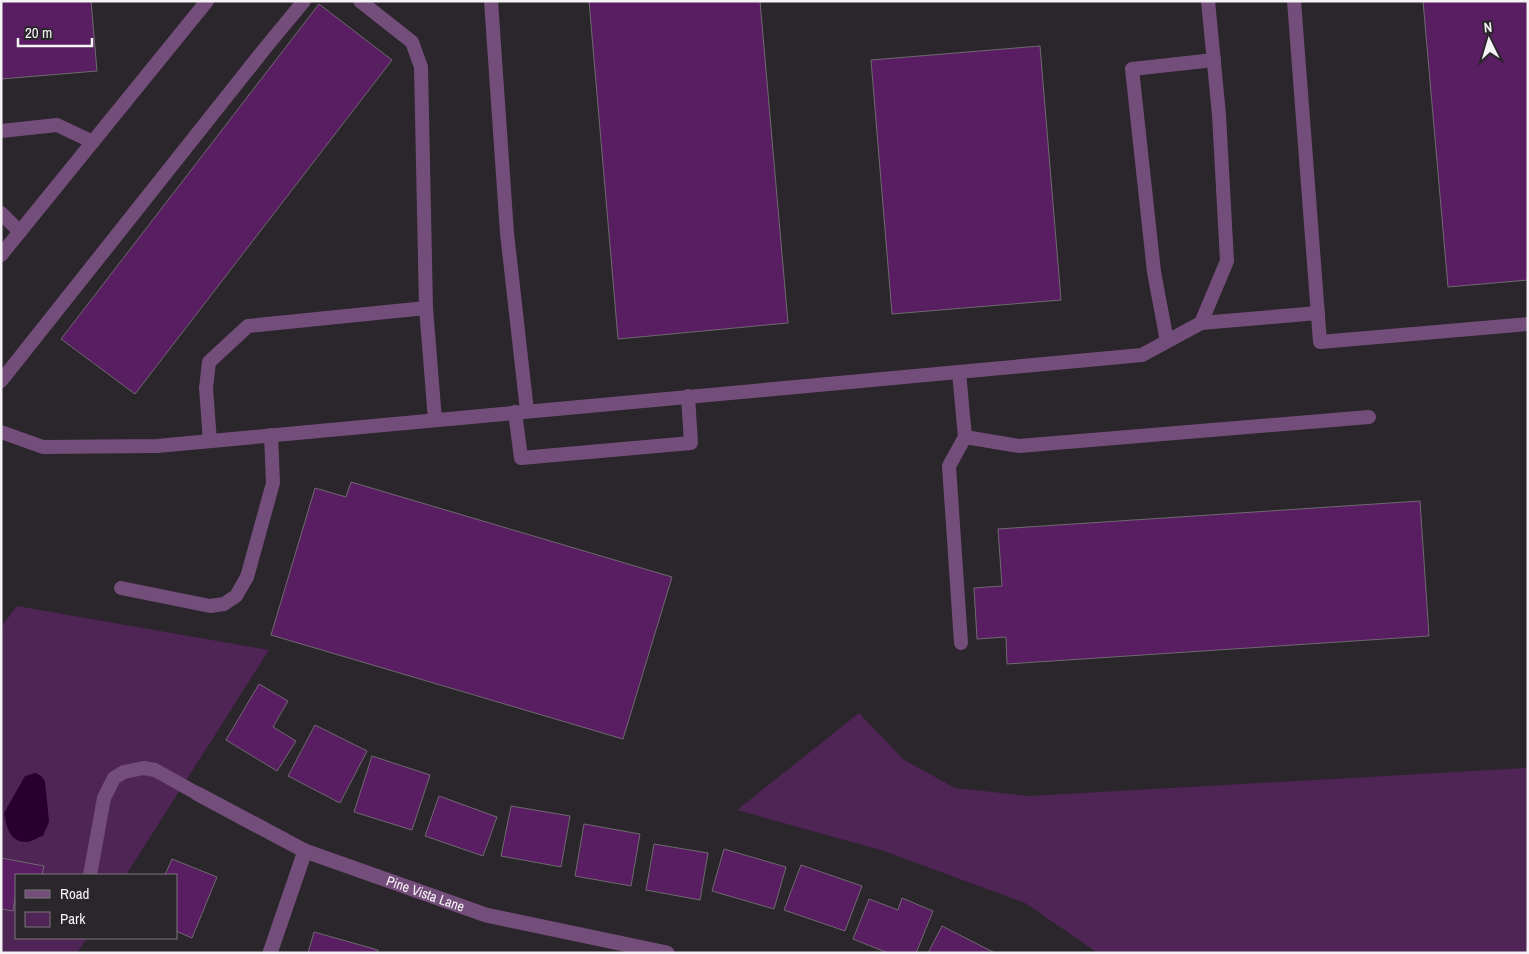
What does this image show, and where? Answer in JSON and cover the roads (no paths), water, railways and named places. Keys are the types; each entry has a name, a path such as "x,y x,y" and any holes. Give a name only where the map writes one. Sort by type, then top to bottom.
{"street":[{"name":"Pine Vista Lane","path":"198,794 306,851 486,915 667,953"},
{"path":"270,953 306,851"}],"lane":[{"path":"1,254 207,1"},
{"path":"1,381 304,1"},
{"path":"360,1 412,42 421,67 426,308 435,420"},
{"path":"491,1 521,412 521,458 692,443 688,396"},
{"path":"1201,323 1227,261 1219,115 1208,1"},
{"path":"1294,1 1320,342 1528,324"},
{"path":"1167,341 1154,272 1132,69 1214,60"},
{"path":"1,131 56,126 92,142"},
{"path":"1,213 20,232"},
{"path":"210,441 206,388 208,362 248,326 426,308"},
{"path":"1,432 43,448 157,446 1142,355 1201,323 1318,313"},
{"path":"958,372 965,437 949,466 962,643"},
{"path":"965,437 1018,446 1369,417"},
{"path":"121,588 210,606 224,604 236,596 246,577 272,483 271,435"},
{"path":"90,874 104,798 114,778 124,772 144,768 155,770 198,794"}]}
